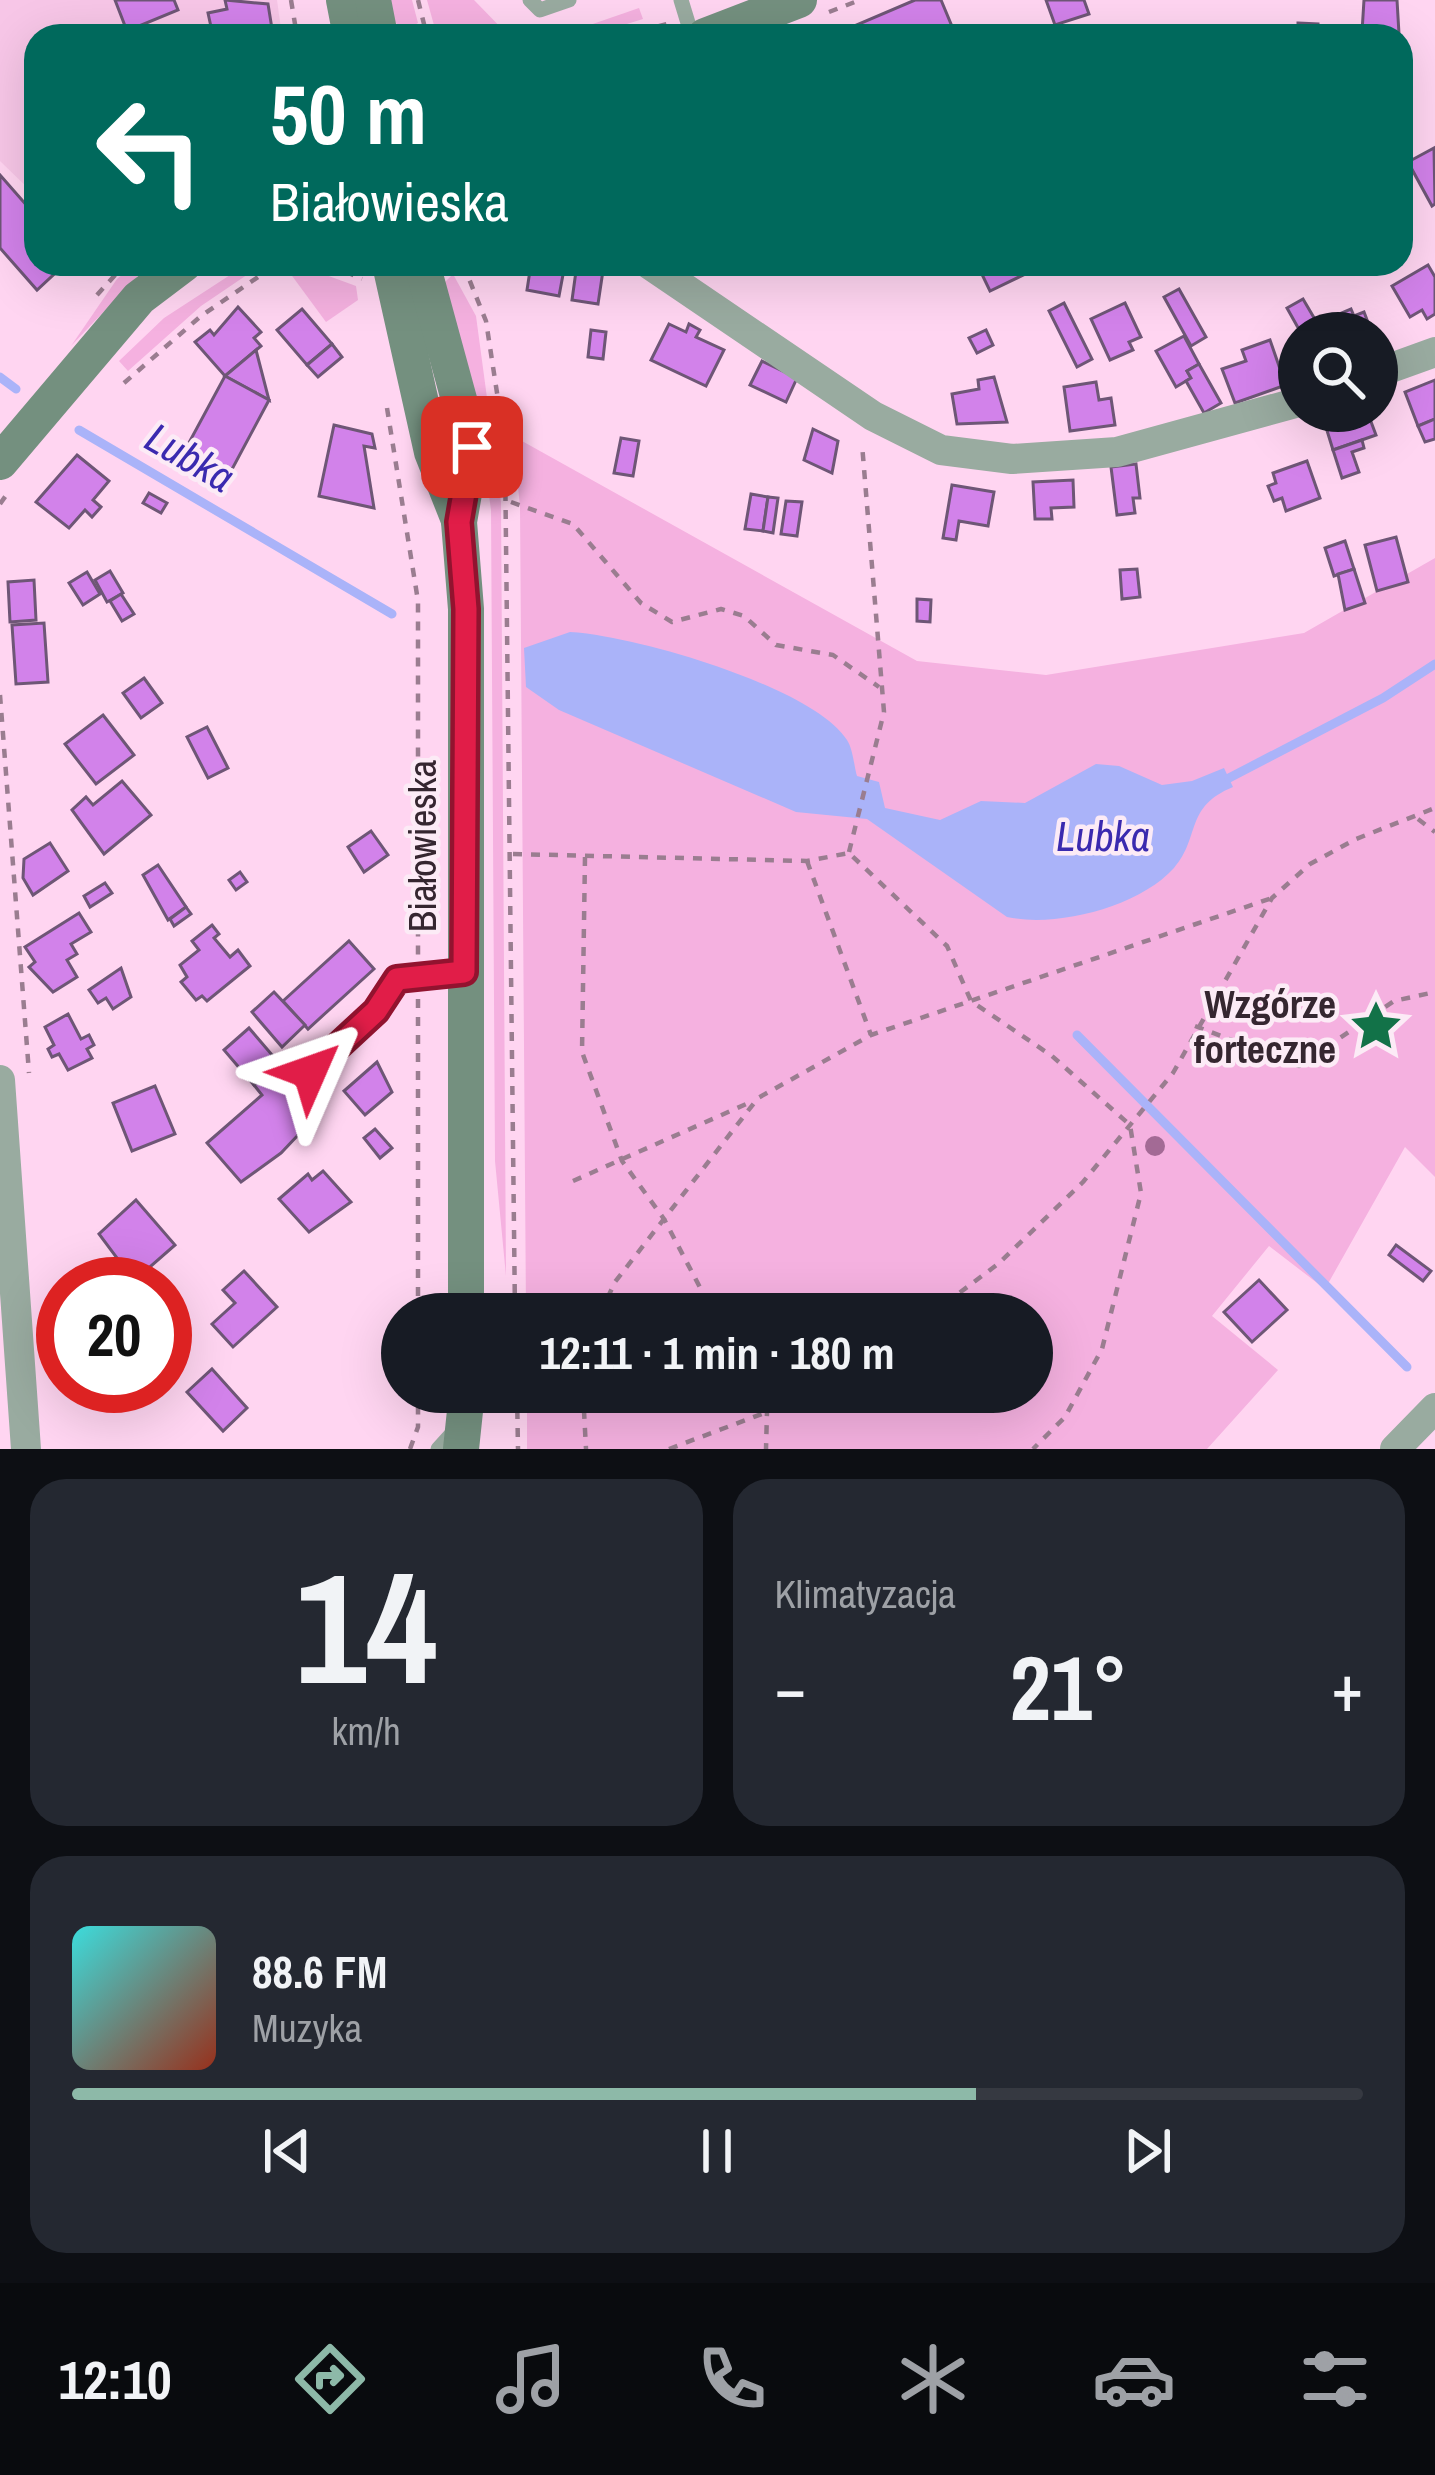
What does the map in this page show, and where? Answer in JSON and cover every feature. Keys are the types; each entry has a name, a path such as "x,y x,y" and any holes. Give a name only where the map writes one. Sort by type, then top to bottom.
{"main road":[{"path":"736,24 799,0"},
{"path":"0,462 139,298 168,276"},
{"name":"Białowieska","path":"393,276 432,452 459,522"},
{"name":"Białowieska","path":"425,276 472,447 459,522 466,609 466,1293"}],"street":[{"path":"667,276 873,416 941,450 1012,459 1117,452 1278,408"},
{"path":"1398,365 1435,352"},
{"path":"0,1079 26,1449"},
{"path":"1396,1449 1435,1408"}],"lane":[{"path":"530,0 540,10 569,0"},
{"path":"310,1072 376,1011 397,979 464,972"},
{"path":"438,1449 467,1427"}],"path":[{"path":"124,383 201,316 259,276"},
{"path":"356,276 363,279 366,299"},
{"path":"468,276 486,321 503,434"},
{"path":"383,387 418,601 418,1293"},
{"path":"849,853 884,712 874,546 861,446 873,416"},
{"path":"506,456 515,1293"},
{"path":"510,502 573,524 641,603 672,622 721,609 744,616 776,645 833,655 879,687"},
{"path":"959,1293 998,1264 1083,1181 1173,1073 1195,1026 1272,898 1310,864 1355,839 1418,819 1435,808"},
{"path":"1418,819 1435,832"},
{"path":"513,854 807,861 849,853"},
{"path":"849,853 946,946 971,1000 1052,1056 1130,1125 1141,1193 1113,1313 1102,1349 1065,1417 1033,1449"},
{"path":"585,857 582,1052 622,1161 664,1219 702,1293"},
{"path":"807,861 872,1035"},
{"path":"573,1181 758,1099 872,1035 1272,898"},
{"path":"1195,1026 1299,1066 1394,1001 1435,992"},
{"path":"610,1293 758,1099"},
{"path":"410,1449 418,1413"},
{"path":"517,1413 518,1449"},
{"path":"584,1413 586,1449"},
{"path":"669,1449 764,1413"},
{"path":"766,1449 767,1413"}],"shaded area":[{"path":"0,0 277,0 280,24 24,24 24,184 0,161"},
{"path":"388,0 412,0 418,23 392,22"},
{"path":"427,0 474,0 497,24 434,24"},
{"path":"639,8 643,19 627,24 593,24"},
{"path":"138,276 71,346 117,279"},
{"path":"229,276 245,276 201,306 128,371 119,361 164,318"},
{"path":"292,276 329,276 356,286 358,300 326,322"},
{"path":"454,276 476,316 501,502 506,1276 495,1161 491,510 481,438 441,286"},
{"path":"513,436 917,661 1046,675 1304,633 1435,558 1435,1177 1405,1147 1325,1289 1269,1246 1212,1316 1278,1370 1207,1449 527,1449 527,1413 1053,1413 1053,1293 526,1293 520,507"}],"water":[{"name":"Lubka","path":"570,632 676,653 798,701 828,720 847,740 857,776 879,782 885,808 940,820 981,801 1025,803 1096,764 1119,766 1162,785 1192,781 1224,768 1233,787 1200,813 1174,868 1140,894 1072,917 1007,917 867,819 796,812 559,710 526,687 524,648"}],"building":[{"path":"115,0 174,0 178,10 144,24 124,24"},
{"path":"225,0 268,4 271,24 210,24 208,13 227,9"},
{"path":"915,0 941,0 951,24 859,24"},
{"path":"1046,0 1084,0 1089,14 1055,24"},
{"path":"1364,0 1397,0 1398,24 1362,24"},
{"path":"1434,148 1432,206 1413,171 1413,159"},
{"path":"0,175 24,202 24,275 0,248"},
{"path":"1428,265 1435,277 1435,314 1427,319 1422,310 1410,317 1392,286"},
{"path":"25,276 52,276 37,290"},
{"path":"529,276 563,276 559,296 527,290"},
{"path":"575,276 602,276 598,304 572,300"},
{"path":"983,276 1021,276 990,291"},
{"path":"1179,289 1206,337 1191,346 1164,297"},
{"path":"1303,299 1311,312 1289,312 1287,308"},
{"path":"1064,303 1092,359 1077,367 1049,311"},
{"path":"1125,303 1141,337 1129,342 1133,350 1110,360 1091,319"},
{"path":"238,307 261,332 254,338 261,346 225,376 195,342 210,330 214,335"},
{"path":"302,309 332,344 307,365 277,330"},
{"path":"669,324 686,332 689,324 700,330 696,337 724,350 706,386 651,360"},
{"path":"591,330 606,332 603,359 588,357"},
{"path":"986,330 993,345 977,353 969,338"},
{"path":"1184,336 1199,364 1187,371 1191,378 1176,387 1156,351"},
{"path":"1270,340 1278,363 1278,388 1235,403 1222,369 1246,361 1242,350"},
{"path":"332,344 342,357 318,377 307,365"},
{"path":"256,350 269,400 225,376"},
{"path":"762,361 797,378 786,402 750,385"},
{"path":"1199,364 1221,403 1204,413 1186,381 1191,378 1187,371"},
{"path":"225,376 269,400 230,473 185,450"},
{"path":"994,377 1007,422 957,424 952,394 979,389 978,380"},
{"path":"1435,380 1435,419 1418,426 1405,392"},
{"path":"1096,382 1099,400 1111,398 1115,425 1070,431 1064,387"},
{"path":"1435,419 1435,439 1425,442 1418,426"},
{"path":"334,425 372,434 375,448 364,446 374,508 319,496"},
{"path":"813,429 838,441 832,473 804,460"},
{"path":"1327,432 1375,432 1376,435 1333,450"},
{"path":"621,438 639,441 633,476 614,473"},
{"path":"1362,440 1364,448 1352,452 1359,472 1342,478 1333,450"},
{"path":"77,455 109,481 93,500 101,507 92,517 85,510 69,528 36,502"},
{"path":"1307,461 1320,498 1286,511 1282,498 1274,501 1268,486 1276,483 1273,473"},
{"path":"1136,464 1140,498 1133,498 1135,513 1117,515 1111,467"},
{"path":"1073,480 1074,507 1051,508 1052,519 1035,519 1033,482"},
{"path":"952,485 994,492 988,526 959,521 956,540 943,538"},
{"path":"149,493 167,503 161,513 143,503"},
{"path":"751,494 768,497 763,531 745,529"},
{"path":"768,497 778,498 773,533 763,531"},
{"path":"786,501 802,502 797,536 781,534"},
{"path":"1396,537 1408,582 1377,591 1365,545"},
{"path":"1345,541 1354,569 1334,576 1325,548"},
{"path":"1137,569 1140,597 1122,599 1120,570"},
{"path":"1354,569 1365,603 1345,610 1338,574"},
{"path":"110,571 123,593 107,602 95,580"},
{"path":"87,572 100,594 83,605 69,583"},
{"path":"34,580 36,620 10,622 8,582"},
{"path":"121,594 134,614 122,621 110,601"},
{"path":"917,599 931,600 930,622 917,621"},
{"path":"44,623 48,682 16,684 12,625"},
{"path":"144,678 162,703 141,718 123,693"},
{"path":"103,715 134,755 96,784 65,744"},
{"path":"207,727 228,768 208,778 187,737"},
{"path":"122,781 151,815 104,854 72,810 86,797 93,805"},
{"path":"371,831 388,855 364,872 348,847"},
{"path":"50,843 68,871 33,895 23,878 24,859"},
{"path":"158,865 186,907 168,920 143,875"},
{"path":"240,872 247,882 236,890 229,880"},
{"path":"105,883 112,893 90,907 84,896"},
{"path":"186,907 191,914 174,926 170,919"},
{"path":"79,913 91,932 71,944 77,954 67,960 77,977 53,992 29,967 35,962 25,947"},
{"path":"212,925 219,934 214,938 230,957 238,950 250,966 207,1001 202,996 196,1000 181,982 187,977 180,965 199,950 192,941"},
{"path":"349,941 374,969 308,1029 283,1001"},
{"path":"121,968 131,997 113,1009 106,998 98,1003 89,990"},
{"path":"274,992 305,1025 282,1047 252,1012"},
{"path":"68,1014 81,1039 89,1035 94,1045 87,1049 92,1058 68,1070 59,1054 52,1057 48,1049 54,1045 45,1027"},
{"path":"249,1028 279,1063 254,1085 224,1050"},
{"path":"377,1062 392,1092 365,1115 344,1091"},
{"path":"279,1063 317,1115 281,1153 241,1182 207,1143 262,1095 254,1085"},
{"path":"155,1086 175,1134 132,1151 113,1103"},
{"path":"375,1129 392,1148 380,1158 364,1138"},
{"path":"323,1171 351,1202 309,1232 279,1199 308,1174 312,1180"},
{"path":"136,1200 175,1245 161,1257 116,1257 99,1234"},
{"path":"1396,1245 1431,1271 1423,1281 1389,1255"},
{"path":"244,1271 277,1307 233,1347 212,1324 235,1303 223,1290"},
{"path":"1259,1280 1287,1310 1252,1342 1224,1312"},
{"path":"212,1369 247,1408 223,1431 192,1397 192,1387"}],"waterway":[{"name":"Lubka","path":"0,377 16,389"},
{"name":"Lubka","path":"79,430 392,614"},
{"name":"Lubka","path":"1229,778 1383,698 1435,664"},
{"path":"1077,1035 1407,1367"}],"place":[{"name":"Wzgórze forteczne","path":"1376,1026"}],"route":[{"path":"310,1072 376,1011 397,979 464,972 466,609 459,522 472,447"}]}
